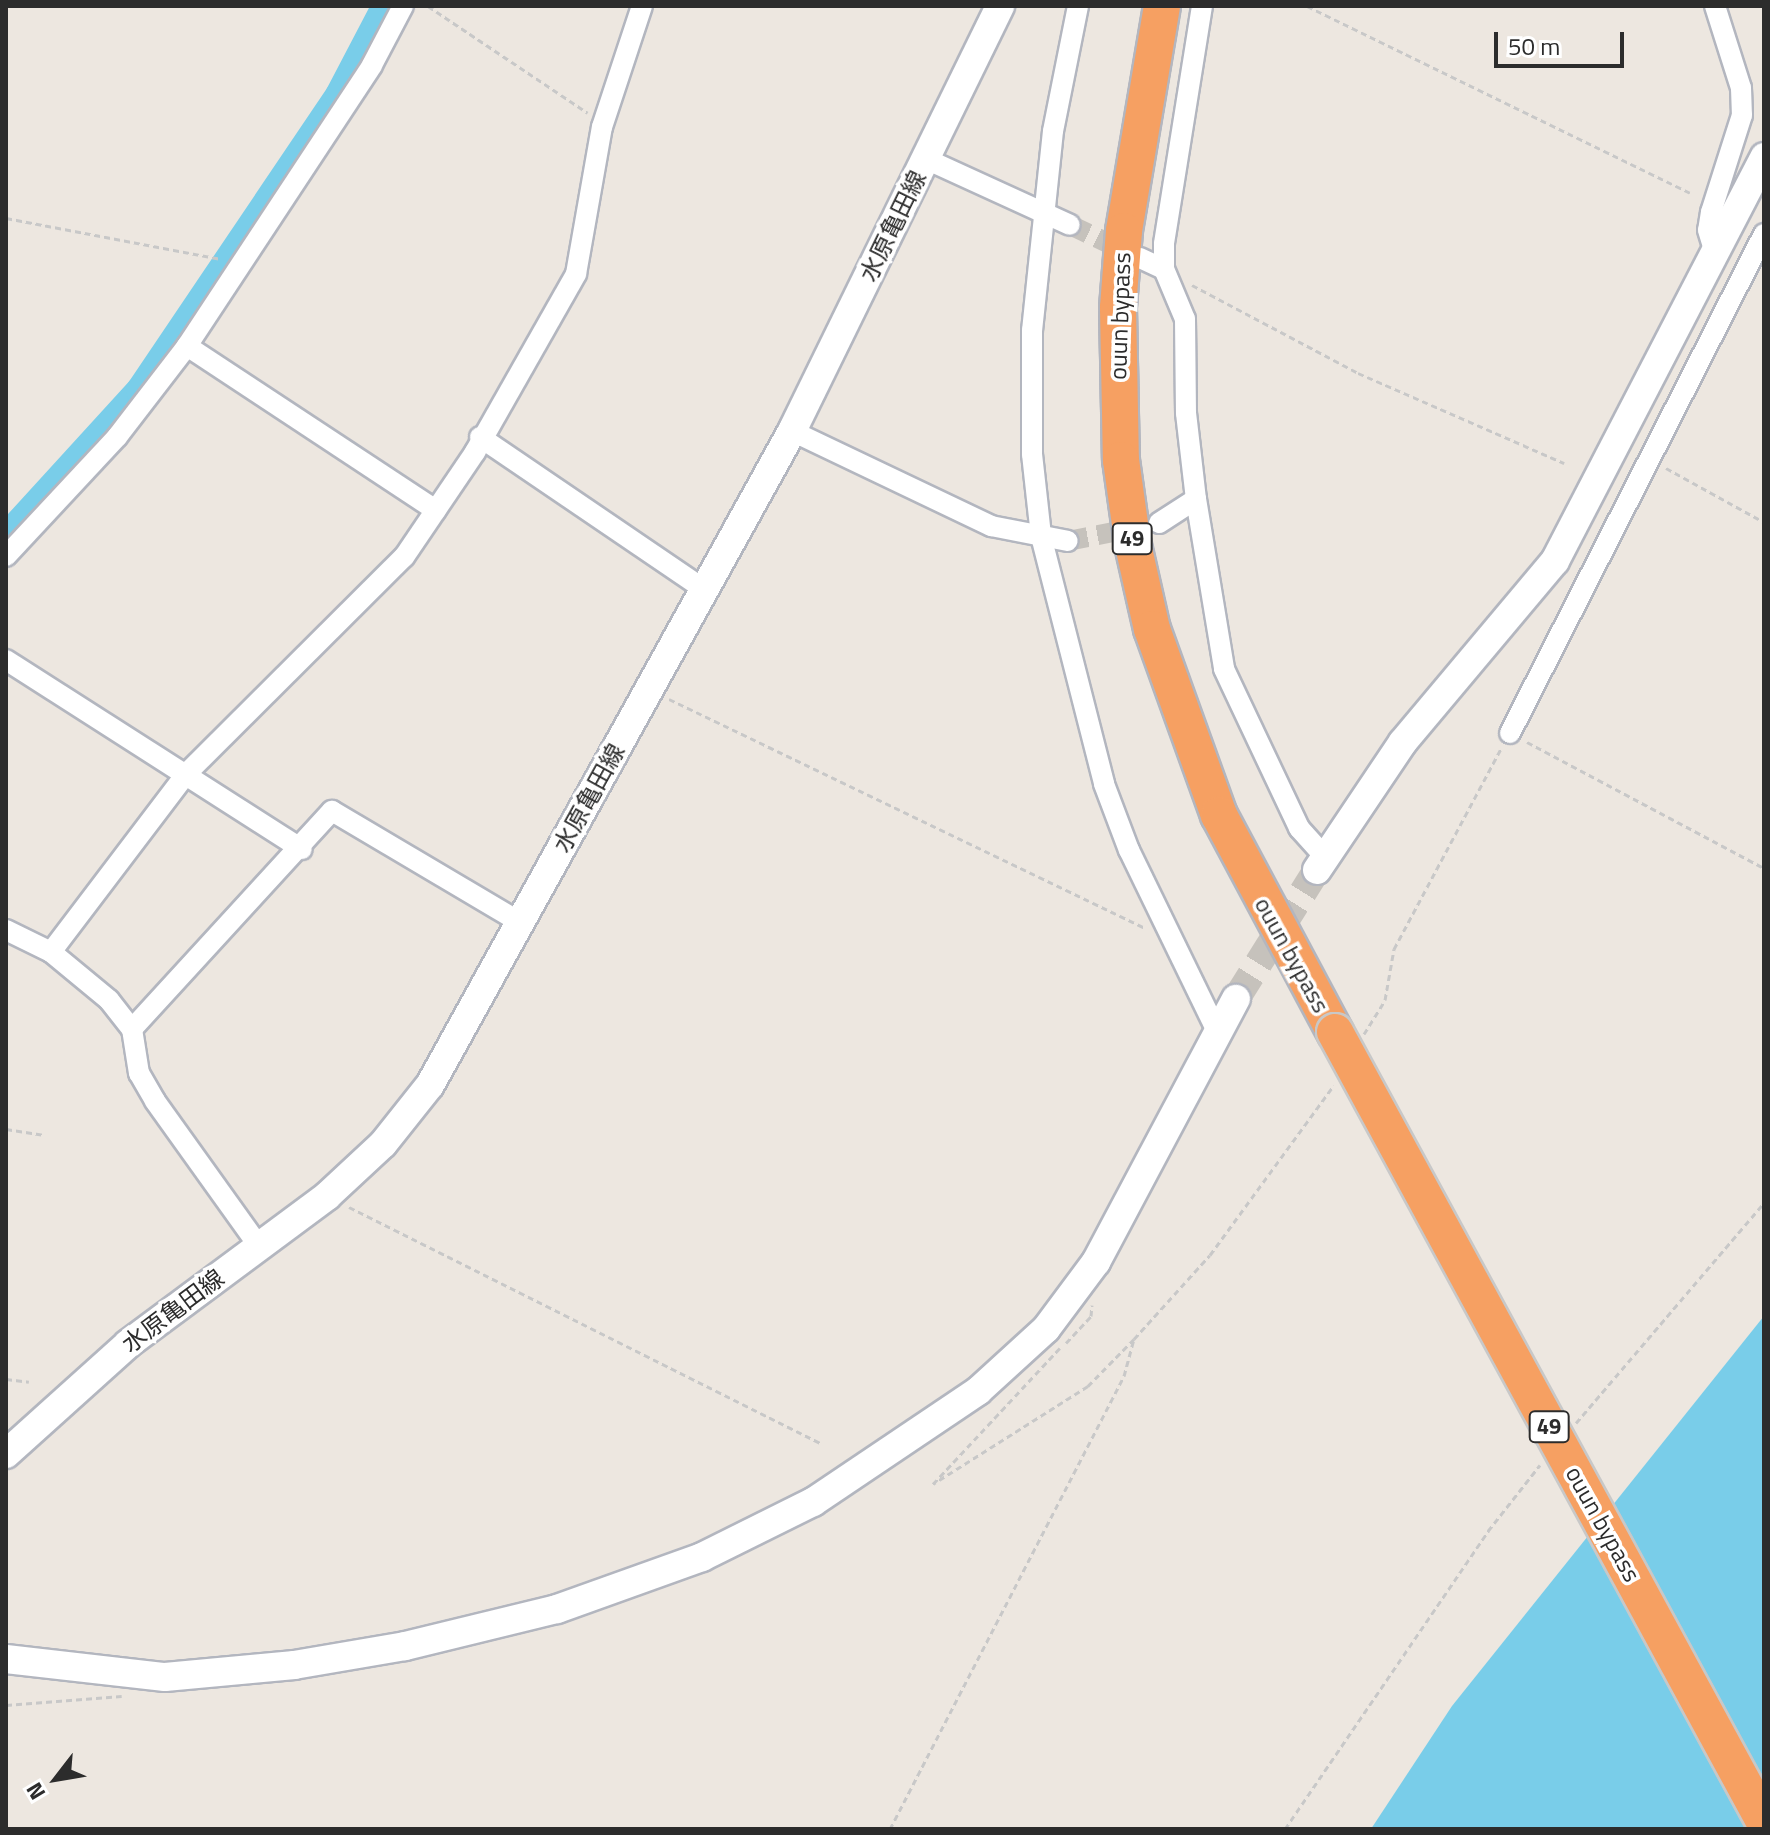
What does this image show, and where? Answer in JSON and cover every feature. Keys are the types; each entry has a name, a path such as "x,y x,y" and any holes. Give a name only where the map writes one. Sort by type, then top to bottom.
{"highway":[{"name":"ouun bypass","path":"1162,6 1124,231 1118,308 1121,460 1133,545 1152,629 1219,815 1348,1036 1764,1821"}],"street":[{"path":"6,556 117,437 187,346 372,65 403,6"},
{"path":"51,952 187,773 404,557 436,510 576,274 602,127 642,6"},
{"path":"1078,6 1053,131 1032,330 1032,454 1041,536 1104,784 1164,927 1218,1033"},
{"path":"1202,6 1183,103 1164,269 1185,319 1186,413 1196,499 1224,669 1299,828 1322,864 1403,742 1555,561 1764,157"},
{"path":"1715,6 1741,88 1742,115 1711,212 1708,230 1715,253"},
{"name":"水原亀田線","path":"6,1454 128,1344 327,1196 383,1144 430,1085 792,431 926,159 993,12"},
{"path":"926,159 1070,225"},
{"path":"1510,733 1764,234"},
{"path":"1140,258 1164,269"},
{"path":"187,346 436,510"},
{"path":"792,431 991,526 1068,541"},
{"path":"480,437 704,589"},
{"path":"1159,523 1196,499"},
{"path":"6,660 302,849"},
{"path":"132,1029 302,849 332,811 520,922"},
{"path":"6,930 51,952 109,1000 132,1029 139,1073 259,1246"},
{"path":"6,1659 165,1677 294,1665 405,1646 557,1609 702,1557 813,1502 978,1391 1046,1329 1096,1262 1236,999"}],"path":[{"path":"428,6 584,109 602,127"},
{"path":"1307,6 1690,193"},
{"path":"6,218 244,263"},
{"path":"1164,269 1358,373 1564,463"},
{"path":"1649,459 1764,522"},
{"path":"648,689 1143,928 1164,927"},
{"path":"1348,1036 1385,1000 1394,949 1510,733 1764,868"},
{"path":"1092,1303 1091,1316 933,1484 1088,1386 1210,1255 1337,1079"},
{"path":"6,1129 45,1135"},
{"path":"327,1196 822,1444"},
{"path":"1569,1432 1764,1203"},
{"path":"890,1829 1124,1376 1134,1339"},
{"path":"6,1379 29,1382"},
{"path":"1285,1829 1488,1531 1549,1455"},
{"path":"6,1705 124,1696"}],"water":[{"path":"1764,1316 1764,1829 1371,1829 1452,1706"}],"waterway":[{"path":"6,540 142,391 341,96 388,6"}],"tunnel":[{"path":"1070,225 1129,253"},
{"path":"1068,541 1139,527"},
{"path":"1236,999 1317,870"}]}
